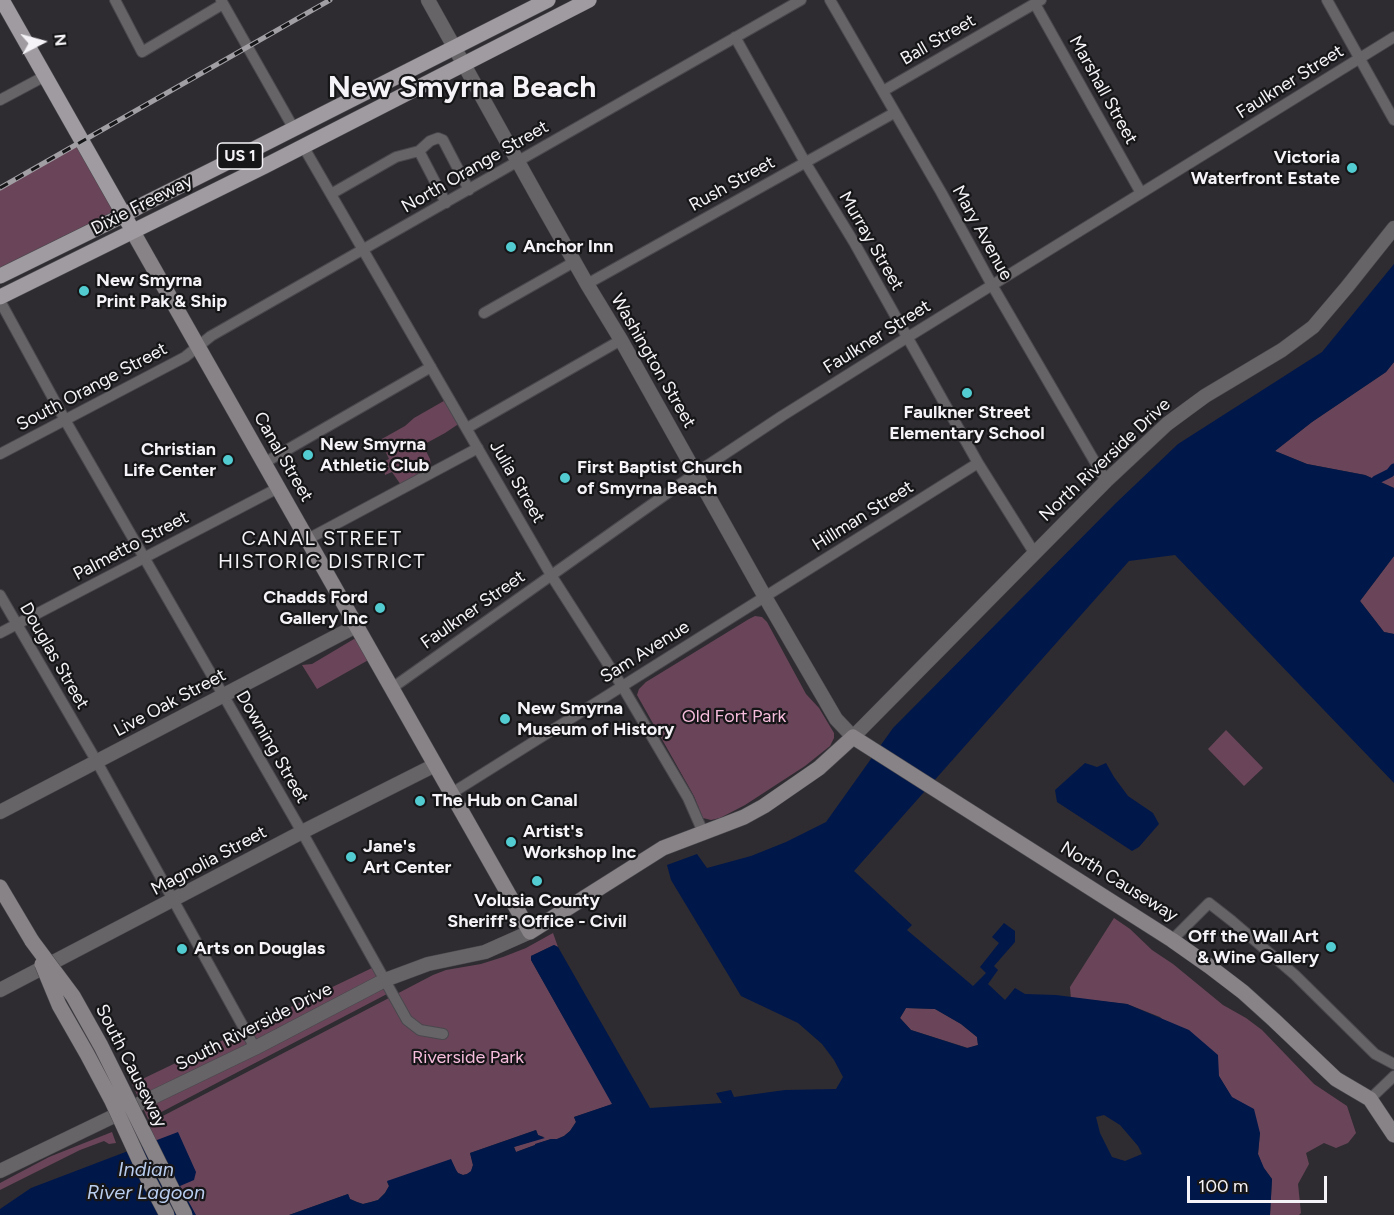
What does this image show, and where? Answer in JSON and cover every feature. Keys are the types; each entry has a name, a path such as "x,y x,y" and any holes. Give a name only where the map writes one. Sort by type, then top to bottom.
{"main road":[{"name":"US 1","path":"455,48 548,0"},
{"name":"US 1","path":"464,64 589,0"},
{"name":"Canal Street","path":"7,2 45,76 530,932"},
{"name":"Dixie Freeway","path":"0,276 455,48"},
{"name":"Dixie Freeway","path":"0,299 464,64"},
{"path":"303,146 309,133 343,105"},
{"path":"265,166 288,142 294,129"},
{"path":"530,932 663,848 744,817 764,806 819,768 853,736"},
{"name":"North Causeway","path":"853,736 1172,940 1243,992 1336,1079 1370,1099 1394,1135"},
{"name":"South Causeway","path":"0,887 32,941 73,996 96,1036 185,1215"},
{"name":"South Causeway","path":"32,941 59,1005 112,1101 167,1215"}],"street":[{"path":"115,0 141,52 222,2 294,129"},
{"name":"Washington Street","path":"428,0 765,597 836,719 853,736"},
{"name":"North Orange Street","path":"198,346 801,0"},
{"name":"Mary Avenue","path":"830,0 1106,481"},
{"path":"1327,0 1394,120"},
{"name":"Ball Street","path":"883,91 1038,2"},
{"name":"Marshall Street","path":"1038,2 1141,193"},
{"name":"Murray Street","path":"735,37 978,463 1035,554"},
{"name":"Faulkner Street","path":"392,688 696,473 908,337 1394,38"},
{"path":"0,100 45,76"},
{"name":"Rush Street","path":"587,284 894,113"},
{"path":"331,194 396,157 419,152 430,141 438,138 443,141 469,190"},
{"name":"Julia Street","path":"303,146 551,575 622,686 688,798 703,832"},
{"path":"419,152 446,203"},
{"name":"North Riverside Drive","path":"853,736 1106,481 1167,424 1205,396 1282,350 1313,327 1394,228"},
{"path":"484,313 574,262"},
{"name":"Downing Street","path":"0,299 65,420 302,832 407,1020 420,1030 442,1034"},
{"path":"467,428 621,340"},
{"name":"South Orange Street","path":"0,454 185,357 198,346"},
{"path":"264,463 431,367"},
{"path":"308,539 478,448"},
{"name":"Hillman Street","path":"765,597 978,463"},
{"name":"Palmetto Street","path":"0,633 278,488"},
{"name":"Douglas Street","path":"0,596 97,762 255,1048"},
{"name":"Sam Avenue","path":"452,793 765,597"},
{"name":"Live Oak Street","path":"0,812 356,626"},
{"name":"Magnolia Street","path":"0,990 435,765"},
{"path":"1172,940 1209,903 1295,975 1375,1054 1394,1064"},
{"name":"South Riverside Drive","path":"0,1171 255,1048 385,980 428,964 485,952 530,932"},
{"path":"1370,1099 1394,1076"}],"green space":[{"path":"82,141 124,215 0,276 0,188"},
{"path":"1394,362 1394,488 1365,475 1307,464 1275,451 1312,422 1386,372"},
{"path":"449,398 463,421 423,445 430,459 432,473 403,488 392,472 385,475 383,462 389,459 380,440"},
{"path":"1394,556 1394,634 1384,632 1360,601"},
{"name":"Old Fort Park","path":"755,616 762,617 767,622 806,694 819,708 834,733 834,738 830,746 805,766 745,805 720,818 711,820 703,818 694,796 637,695 646,682"},
{"path":"354,639 360,641 372,658 317,689 302,665 312,664"},
{"path":"1226,730 1263,768 1244,786 1208,749"},
{"path":"1114,918 1223,1005 1262,1030 1314,1084 1347,1106 1356,1133 1348,1143 1336,1148 1324,1143 1306,1153 1309,1164 1298,1184 1301,1213 1299,1215 1270,1215 1272,1179 1263,1167 1258,1154 1260,1133 1232,1098 1219,1076 1160,1017 1127,1004 1071,1000 1070,987"},
{"name":"Riverside Park","path":"553,933 558,947 554,945 531,956 531,960 613,1104 574,1117 576,1122 570,1131 557,1139 551,1139 516,1152 514,1147 544,1137 538,1135 536,1130 470,1153 473,1165 471,1172 467,1174 458,1173 451,1160 387,1182 389,1186 385,1193 378,1200 371,1202 363,1204 357,1202 350,1199 348,1194 289,1215 176,1215 136,1130 433,975 503,957 526,948"},
{"path":"372,968 378,979 257,1041 249,1027"},
{"path":"383,987 387,994 148,1119 143,1108"},
{"path":"906,1008 935,1009 961,1024 977,1037 978,1045 968,1048 911,1030 900,1018"},
{"path":"240,1032 248,1046 139,1099 132,1084"},
{"path":"112,1132 116,1143 109,1144 104,1141 80,1150 0,1190 0,1183 49,1157"}],"water":[{"path":"1394,264 1394,362 1386,372 1312,422 1275,451 1307,464 1365,475 1394,488 1394,556 1360,601 1384,632 1394,634 1394,783 1175,555 1129,561 854,871 912,925 907,930 973,986 986,973 980,967 999,943 992,937 1004,923 1015,931 1015,942 994,966 998,970 988,984 1005,1000 1015,988 1025,994 1056,995 1127,1004 1189,1030 1218,1055 1219,1076 1232,1097 1254,1109 1260,1133 1258,1154 1272,1179 1270,1215 289,1215 348,1194 350,1199 363,1204 378,1200 389,1186 387,1181 451,1159 458,1173 467,1174 473,1165 470,1153 536,1130 538,1135 545,1138 514,1147 516,1152 535,1144 557,1139 570,1131 576,1122 574,1117 612,1104 531,960 531,956 554,945 558,947 650,1108 722,1103 716,1093 731,1090 734,1097 785,1090 836,1089 843,1077 822,1044 798,1023 741,996 671,880 667,865 697,854 707,868 751,856 826,822 893,728 1116,503 1178,444 1322,352","holes":["906,1008 935,1009 961,1024 977,1037 978,1045 967,1048 911,1030 900,1018","1104,1115 1120,1125 1142,1154 1125,1161 1112,1157 1100,1133 1096,1117"]},
{"path":"1085,763 1097,767 1106,763 1128,796 1153,813 1159,824 1139,847 1132,851 1057,802 1055,790"},
{"name":"Indian River Lagoon","path":"178,1132 196,1172 194,1180 180,1186 196,1215 0,1215 0,1209 31,1188"}],"waterway":[{"path":"1376,480 1390,473 1394,468"}],"railway":[{"path":"0,188 330,0"}],"place":[{"name":"Victoria Waterfront Estate","path":"1352,168"},
{"name":"Anchor Inn","path":"511,247"},
{"name":"New Smyrna Print Pak & Ship","path":"84,291"},
{"name":"Faulkner Street Elementary School","path":"967,393"},
{"name":"New Smyrna Athletic Club","path":"308,455"},
{"name":"Christian Life Center","path":"228,460"},
{"name":"First Baptist Church of Smyrna Beach","path":"565,478"},
{"name":"Chadds Ford Gallery Inc","path":"380,608"},
{"name":"New Smyrna Museum of History","path":"505,719"},
{"name":"The Hub on Canal","path":"420,801"},
{"name":"Artist's Workshop Inc","path":"511,842"},
{"name":"Jane's Art Center","path":"351,857"},
{"name":"Volusia County Sheriff's Office - Civil","path":"537,881"},
{"name":"Off the Wall Art & Wine Gallery","path":"1331,947"},
{"name":"Arts on Douglas","path":"182,949"}],"district":[{"name":"New Smyrna Beach","path":"462,88"},
{"name":"CANAL STREET HISTORIC DISTRICT","path":"322,550"}]}
